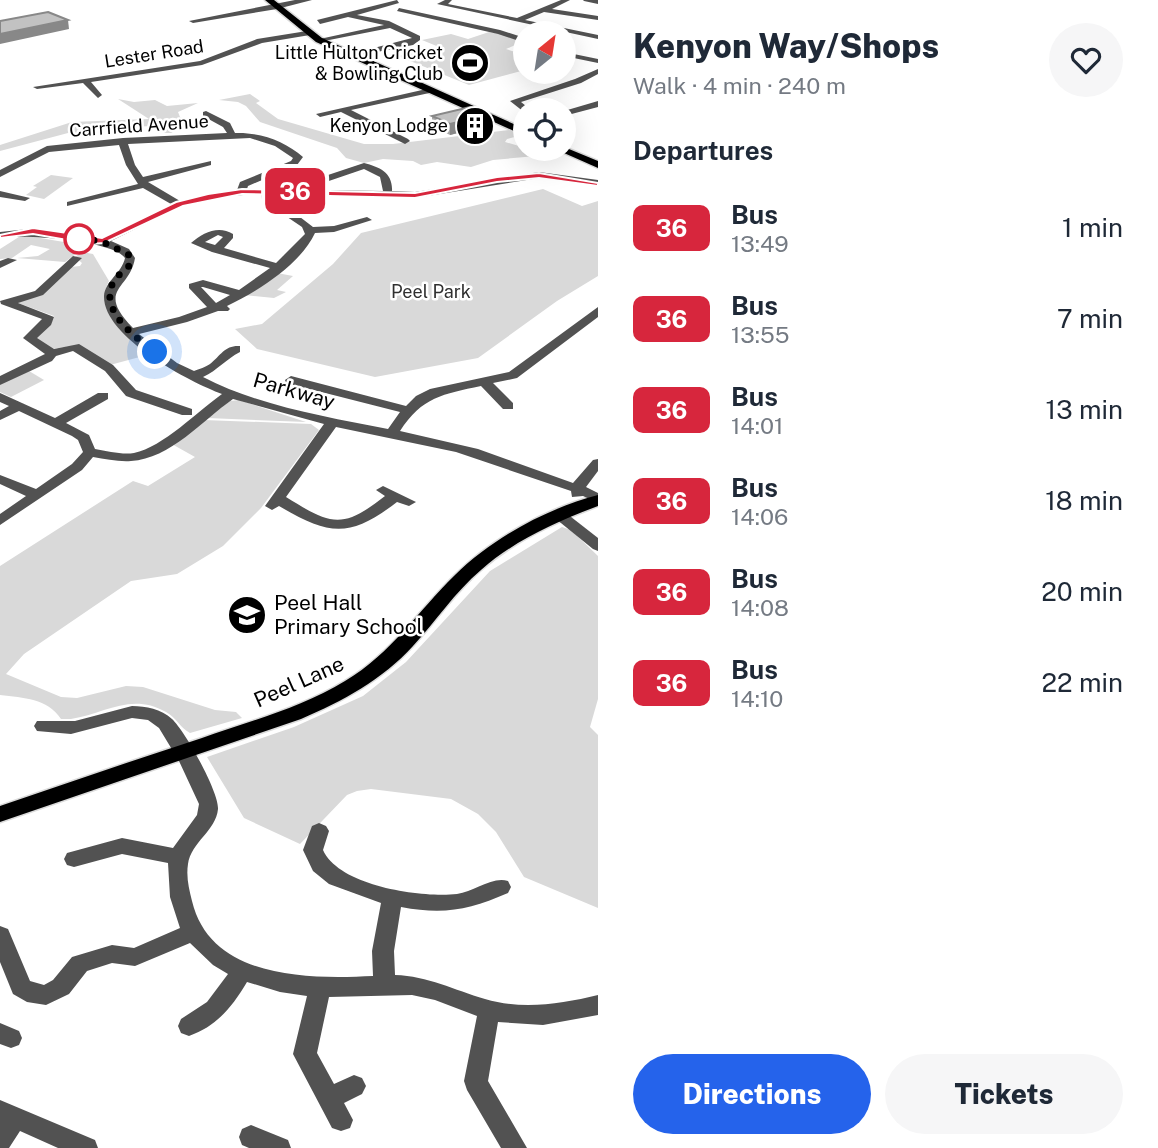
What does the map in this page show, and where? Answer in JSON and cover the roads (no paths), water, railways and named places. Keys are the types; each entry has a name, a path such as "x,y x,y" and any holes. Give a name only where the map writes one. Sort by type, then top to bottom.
{"main road":[{"path":"274,4 319,40 513,127"},
{"path":"576,155 597,164"},
{"name":"Peel Lane","path":"0,814 303,710 366,678 406,642 482,559 594,501"}],"street":[{"path":"193,21 274,4 309,0"},
{"path":"518,20 567,0"},
{"path":"586,0 598,2"},
{"path":"449,1 440,4 522,21"},
{"path":"320,22 345,13 398,6 513,37"},
{"path":"437,18 459,8"},
{"path":"546,9 598,18"},
{"path":"345,13 391,25 414,35 416,40 351,55"},
{"path":"319,40 391,25"},
{"name":"Lester Road","path":"37,87 202,63 260,41 307,33"},
{"path":"576,33 594,37"},
{"path":"579,42 594,37"},
{"path":"576,56 598,61"},
{"path":"523,98 583,79 598,71"},
{"name":"Lester Road","path":"85,80 98,95"},
{"path":"320,114 431,90"},
{"path":"576,110 598,104"},
{"path":"342,110 405,141"},
{"path":"206,114 227,125 232,135"},
{"name":"Carrfield Avenue","path":"0,174 47,149 123,141 260,136 298,157 296,161 243,184 242,191"},
{"path":"123,141 132,171 142,183 180,204"},
{"path":"77,203 208,163"},
{"path":"564,177 597,164"},
{"path":"314,192 317,183 362,166 372,168 387,177 390,185 387,195"},
{"path":"0,235 39,232 101,241 180,204 242,191 387,195 429,194 512,178 564,177 598,183"},
{"path":"265,191 266,198 305,223 310,230"},
{"path":"0,194 22,197"},
{"path":"310,230 361,224"},
{"path":"237,295 277,267 304,241 310,230"},
{"name":"Parkway","path":"101,241 125,251 130,258 130,265 115,281 110,295 114,311 131,332 155,352 194,376 279,410 452,446 558,484 579,488"},
{"path":"216,250 277,267"},
{"path":"0,265 12,260"},
{"path":"3,302 36,295 76,262"},
{"path":"131,332 190,318 216,308 226,309 246,300 203,283 194,285 193,288 216,308"},
{"path":"3,302 48,317 29,338 52,354"},
{"path":"391,434 408,410 427,395 517,373 598,311"},
{"path":"0,380 52,354 70,347 79,348 115,373 131,393 180,407"},
{"path":"194,376 214,367 229,349"},
{"path":"290,381 408,410"},
{"path":"484,382 509,406"},
{"path":"90,452 128,457 142,455 184,429 233,393"},
{"path":"0,397 84,438 90,452"},
{"path":"55,423 94,399"},
{"path":"0,416 19,406"},
{"path":"332,423 275,503 339,526 358,522 396,496"},
{"path":"0,521 77,467 90,452"},
{"path":"579,488 598,463"},
{"path":"0,479 37,495"},
{"name":"Peel Lane","path":"579,488 578,495 594,501"},
{"path":"561,516 598,546"},
{"path":"42,728 74,727 124,712 148,714 166,723 208,801 206,817 179,857 179,895 192,932 212,954 243,970 266,978 320,987 418,986 489,1010 545,1014 596,1009"},
{"path":"319,831 314,840 314,856 328,875 348,885 393,896 448,903 474,898 504,885"},
{"path":"83,851 122,846 179,857"},
{"path":"385,985 383,951 393,896"},
{"path":"2,945 21,987 27,992 46,995 61,987 80,964 112,954 135,957 192,932"},
{"path":"205,1023 224,1001 243,970"},
{"path":"320,987 305,1054 341,1120"},
{"path":"489,1010 477,1081 479,1090 510,1146"},
{"path":"328,1098 354,1086"},
{"path":"0,1141 7,1114 86,1148"},
{"path":"251,1137 279,1148"}],"place":[{"name":"Little Hulton Cricket & Bowling Club","path":"470,63"},
{"name":"Kenyon Lodge","path":"475,126"},
{"name":"Peel Hall Primary School","path":"247,615"}],"park label":[{"name":"Peel Park","path":"431,292"}]}
